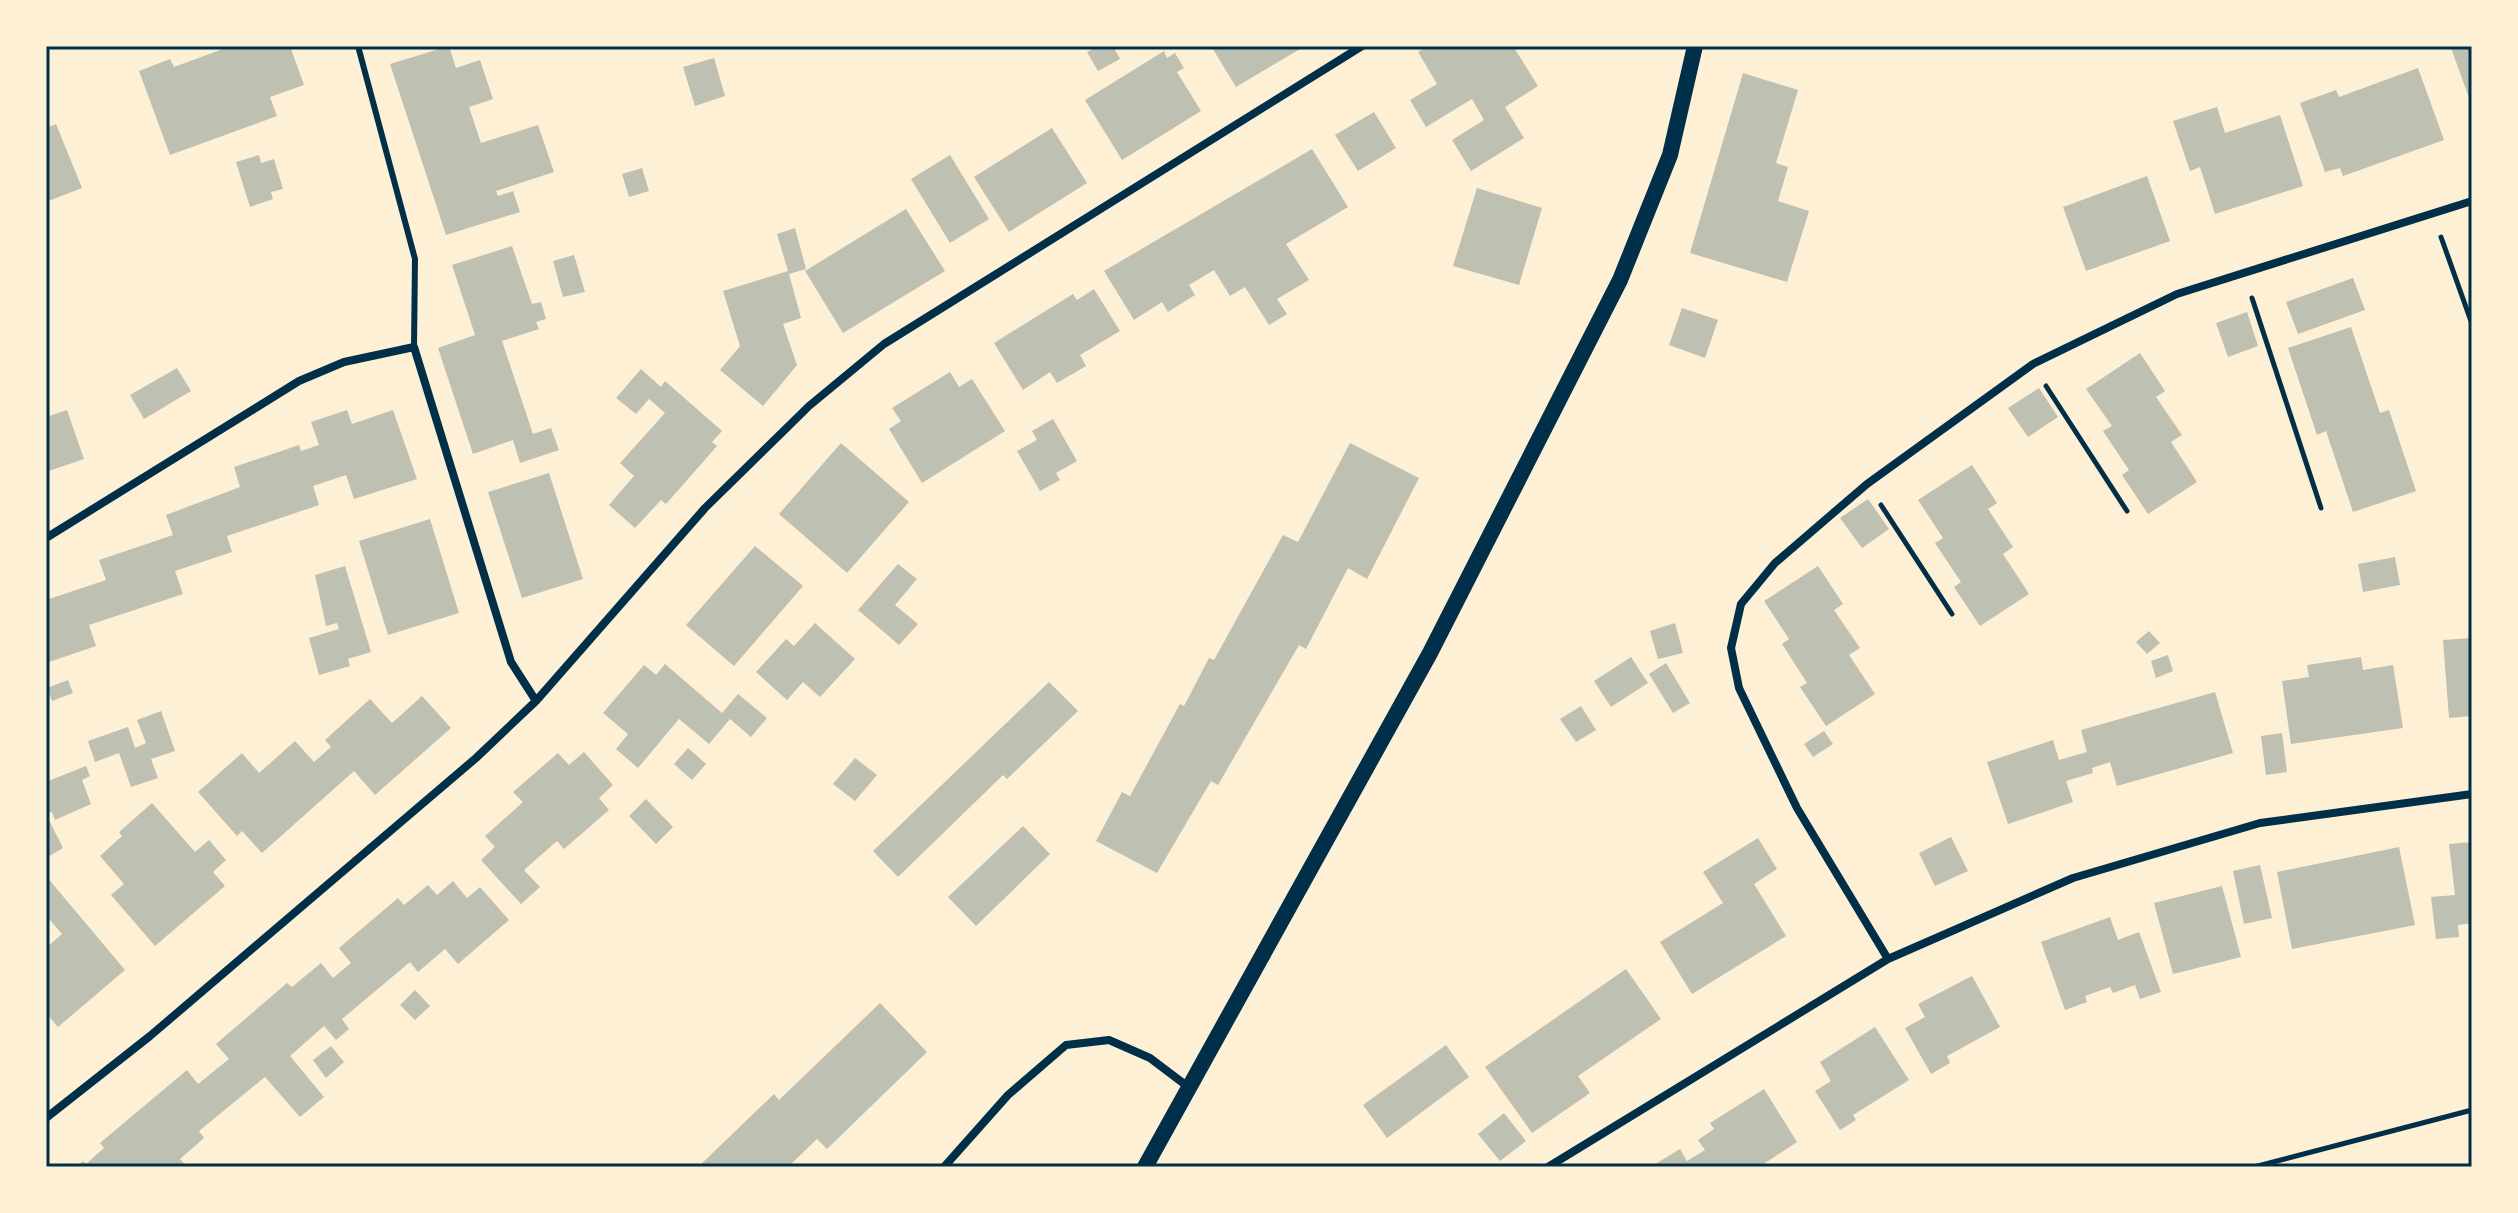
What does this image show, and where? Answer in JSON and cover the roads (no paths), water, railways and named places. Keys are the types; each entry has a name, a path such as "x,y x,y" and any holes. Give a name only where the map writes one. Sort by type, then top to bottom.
{"main road":[{"path":"1145,1167 1187,1086 1430,653 1620,280 1670,155 1695,46"}],"street":[{"path":"46,1118 150,1036 476,758 536,701 705,508 809,406 884,344 1362,46"},
{"path":"1888,959 1797,808 1739,688 1731,648 1741,604 1775,563 1867,484 2033,364 2177,294 2472,201"},
{"path":"46,538 299,381 344,362 414,347 511,662 536,701"},
{"path":"1548,1167 1888,959 2073,878 2260,823 2472,794"},
{"path":"944,1167 1008,1095 1066,1045 1109,1040 1150,1058 1187,1086"}],"lane":[{"path":"358,46 415,259 414,347"}]}
